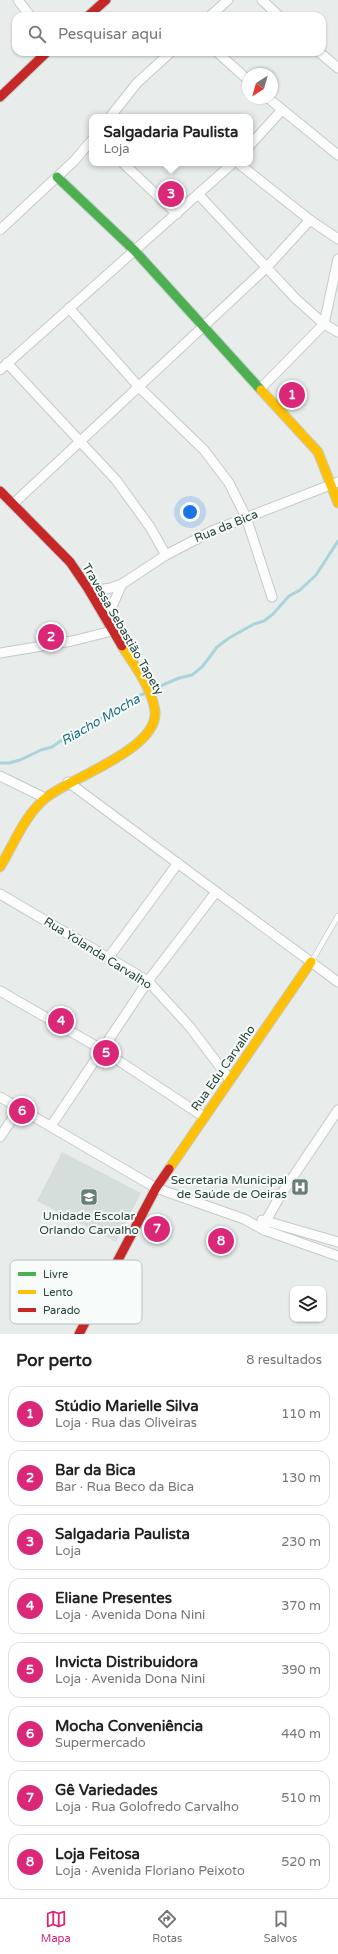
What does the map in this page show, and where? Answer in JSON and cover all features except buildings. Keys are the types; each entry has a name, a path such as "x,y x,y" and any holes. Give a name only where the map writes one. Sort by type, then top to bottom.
{"street":[{"path":"18,0 27,12"},
{"path":"92,12 106,0"},
{"path":"214,12 228,0"},
{"path":"262,0 275,12"},
{"path":"0,97 43,56"},
{"path":"112,114 137,83 167,56"},
{"path":"221,56 242,75"},
{"path":"324,56 338,68"},
{"path":"275,104 338,155"},
{"path":"253,142 282,110"},
{"path":"0,230 74,161 89,144"},
{"path":"126,166 176,214"},
{"path":"166,555 135,504 80,440 4,367 230,166"},
{"path":"242,166 310,220 338,239"},
{"path":"57,177 135,251 203,328 318,452 335,484 338,503"},
{"path":"198,194 266,268 324,324 338,332"},
{"path":"13,504 266,268 310,220"},
{"path":"260,389 324,324 338,259"},
{"path":"69,308 139,387 204,450 229,483 246,517 272,597"},
{"name":"Rua da Bica","path":"89,590 111,588 122,584 192,540 246,517 335,484"},
{"name":"Travessa Sebastião Tapety","path":"0,491 71,564 89,590 140,678 155,713 148,732 129,751 97,769 68,782"},
{"path":"106,620 122,584"},
{"path":"0,653 72,641 112,631"},
{"path":"0,776 45,798"},
{"path":"0,867 27,823 45,798 68,782 338,982"},
{"path":"109,957 178,863"},
{"path":"51,1126 101,1049 148,981 216,892"},
{"name":"Rua Yolanda Carvalho","path":"2,898 109,957 148,981 190,1027 230,1080"},
{"name":"Rua Edu Carvalho","path":"118,1260 156,1188 311,962"},
{"path":"0,991 101,1049 204,1117"},
{"path":"0,1097 156,1188 244,1219 264,1230 338,1256"},
{"path":"0,1137 19,1109"},
{"path":"264,1230 266,1221 290,1180 338,1110"},
{"path":"244,1219 266,1221 338,1242"},
{"name":"Rua Edu Carvalho","path":"79,1334 84,1324"}],"lane":[{"path":"311,962 338,916"}],"shaded area":[{"name":"Unidade Escolar Orlando Carvalho","path":"62,1152 141,1193 116,1242 37,1201"}],"waterway":[{"name":"Riacho Mocha","path":"151,690 179,678 192,675 202,667 217,647 229,638 254,624 264,621 273,614 289,596 300,590 316,575 338,541"},
{"name":"Riacho Mocha","path":"0,763 9,763 20,760 41,750 52,747 72,733 108,715 135,697 146,693"}],"traffic: fast":[{"path":"57,177 135,251 261,390"}],"traffic: slow":[{"path":"261,390 318,452 338,503"},
{"path":"0,867 20,830 39,804 59,789 112,761 129,750 143,738 153,725 155,711 150,694 142,677 122,646"},
{"path":"169,1169 311,962"}],"traffic: jam":[{"path":"92,12 106,0"},
{"path":"0,97 43,56"},
{"path":"0,491 70,562 87,587 122,646"},
{"path":"118,1260 156,1188 169,1169"},
{"path":"79,1334 84,1324"}],"place":[{"name":"Salgadaria Paulista","path":"171,194"},
{"name":"Stúdio Marielle Silva","path":"292,395"},
{"name":"Bar da Bica","path":"51,637"},
{"name":"Eliane Presentes","path":"61,1021"},
{"name":"Invicta Distribuidora","path":"106,1053"},
{"name":"Mocha Conveniência","path":"22,1111"},
{"name":"Secretaria Municipal de Saúde de Oeiras","path":"300,1187"},
{"name":"Unidade Escolar Orlando Carvalho","path":"89,1197"},
{"name":"Gê Variedades","path":"157,1229"},
{"name":"Loja Feitosa","path":"221,1241"}]}
